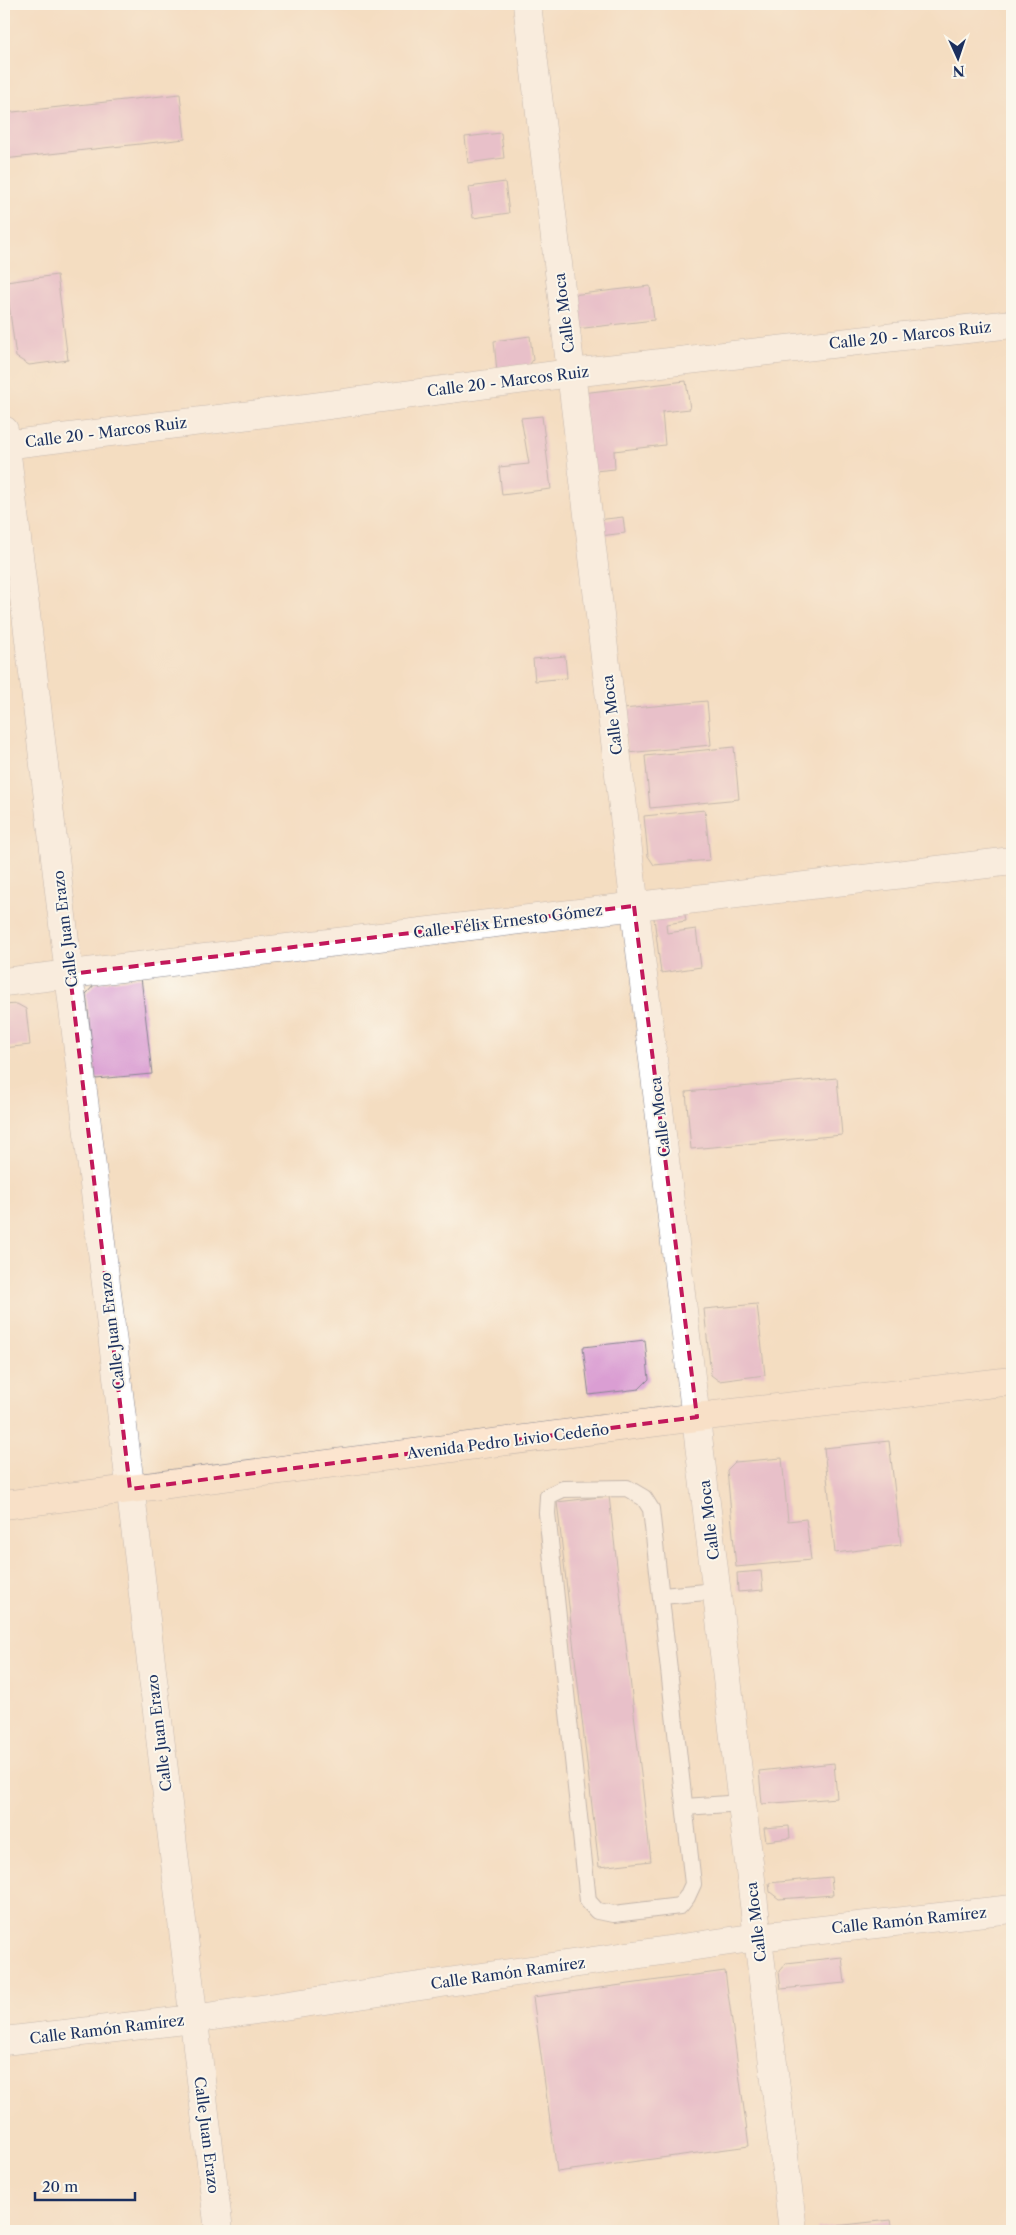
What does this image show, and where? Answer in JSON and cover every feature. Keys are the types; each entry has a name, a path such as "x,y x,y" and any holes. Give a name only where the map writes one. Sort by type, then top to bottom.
{"main road":[{"name":"Avenida Pedro Livio Cedeño","path":"4,1505 697,1417 1012,1381"}],"street":[{"name":"Calle Moca","path":"527,4 793,2231"},
{"name":"Calle 20 - Marcos Ruiz","path":"4,440 283,411 571,373 1012,324"},
{"name":"Calle Juan Erazo","path":"4,440 70,974 219,2231"},
{"name":"Calle Félix Ernesto Gómez","path":"4,982 1012,860"},
{"name":"Calle Ramón Ramírez","path":"4,2041 193,2019 758,1937 1012,1909"}],"lane":[{"path":"627,1488 644,1498 651,1509 662,1596 693,1884 688,1897 680,1906 614,1914 596,1911 588,1901 546,1513 548,1496 563,1489 627,1488"},
{"path":"662,1596 717,1591"},
{"path":"685,1807 742,1803"}],"highlighted area":[{"path":"634,906 697,1417 130,1489 70,974"}],"building":[{"path":"180,94 185,139 4,159 4,113"},
{"path":"501,133 504,158 468,163 465,137"},
{"path":"505,182 509,213 473,218 469,187"},
{"path":"57,275 68,360 29,365 16,357 6,282"},
{"path":"650,286 654,320 576,329 571,295"},
{"path":"530,336 533,360 527,368 497,372 494,341"},
{"path":"686,381 690,409 662,412 665,445 614,451 615,469 585,472 582,393"},
{"path":"542,416 551,489 502,495 499,467 529,464 521,418"},
{"path":"623,517 625,533 591,537 589,521"},
{"path":"565,656 567,678 535,681 533,659"},
{"path":"707,701 711,745 627,753 623,709"},
{"path":"734,747 739,799 650,808 645,756"},
{"path":"705,810 710,860 654,865 648,856 644,816"},
{"path":"684,909 686,921 666,924 667,933 696,929 701,967 661,973 654,918 659,912"},
{"path":"141,977 152,1074 96,1079 86,994 96,983"},
{"path":"17,1004 26,1009 30,1045 4,1048 4,1005"},
{"path":"837,1078 842,1135 691,1149 686,1092"},
{"path":"757,1304 765,1375 719,1381 711,1375 704,1309"},
{"path":"645,1340 649,1379 639,1389 589,1395 583,1347"},
{"path":"889,1441 901,1545 835,1553 824,1448"},
{"path":"782,1458 788,1521 806,1519 811,1560 736,1567 727,1470 735,1462"},
{"path":"609,1496 651,1861 599,1867 557,1502"},
{"path":"761,1571 763,1590 738,1592 737,1573"},
{"path":"834,1763 837,1798 762,1804 759,1771"},
{"path":"789,1826 790,1838 766,1841 764,1828"},
{"path":"831,1877 833,1895 779,1899 770,1892 769,1883"},
{"path":"842,1957 845,1983 781,1989 779,1971 786,1963"},
{"path":"725,1971 749,2146 557,2172 533,1997"},
{"path":"890,2220 892,2231 818,2231 817,2228"}]}
